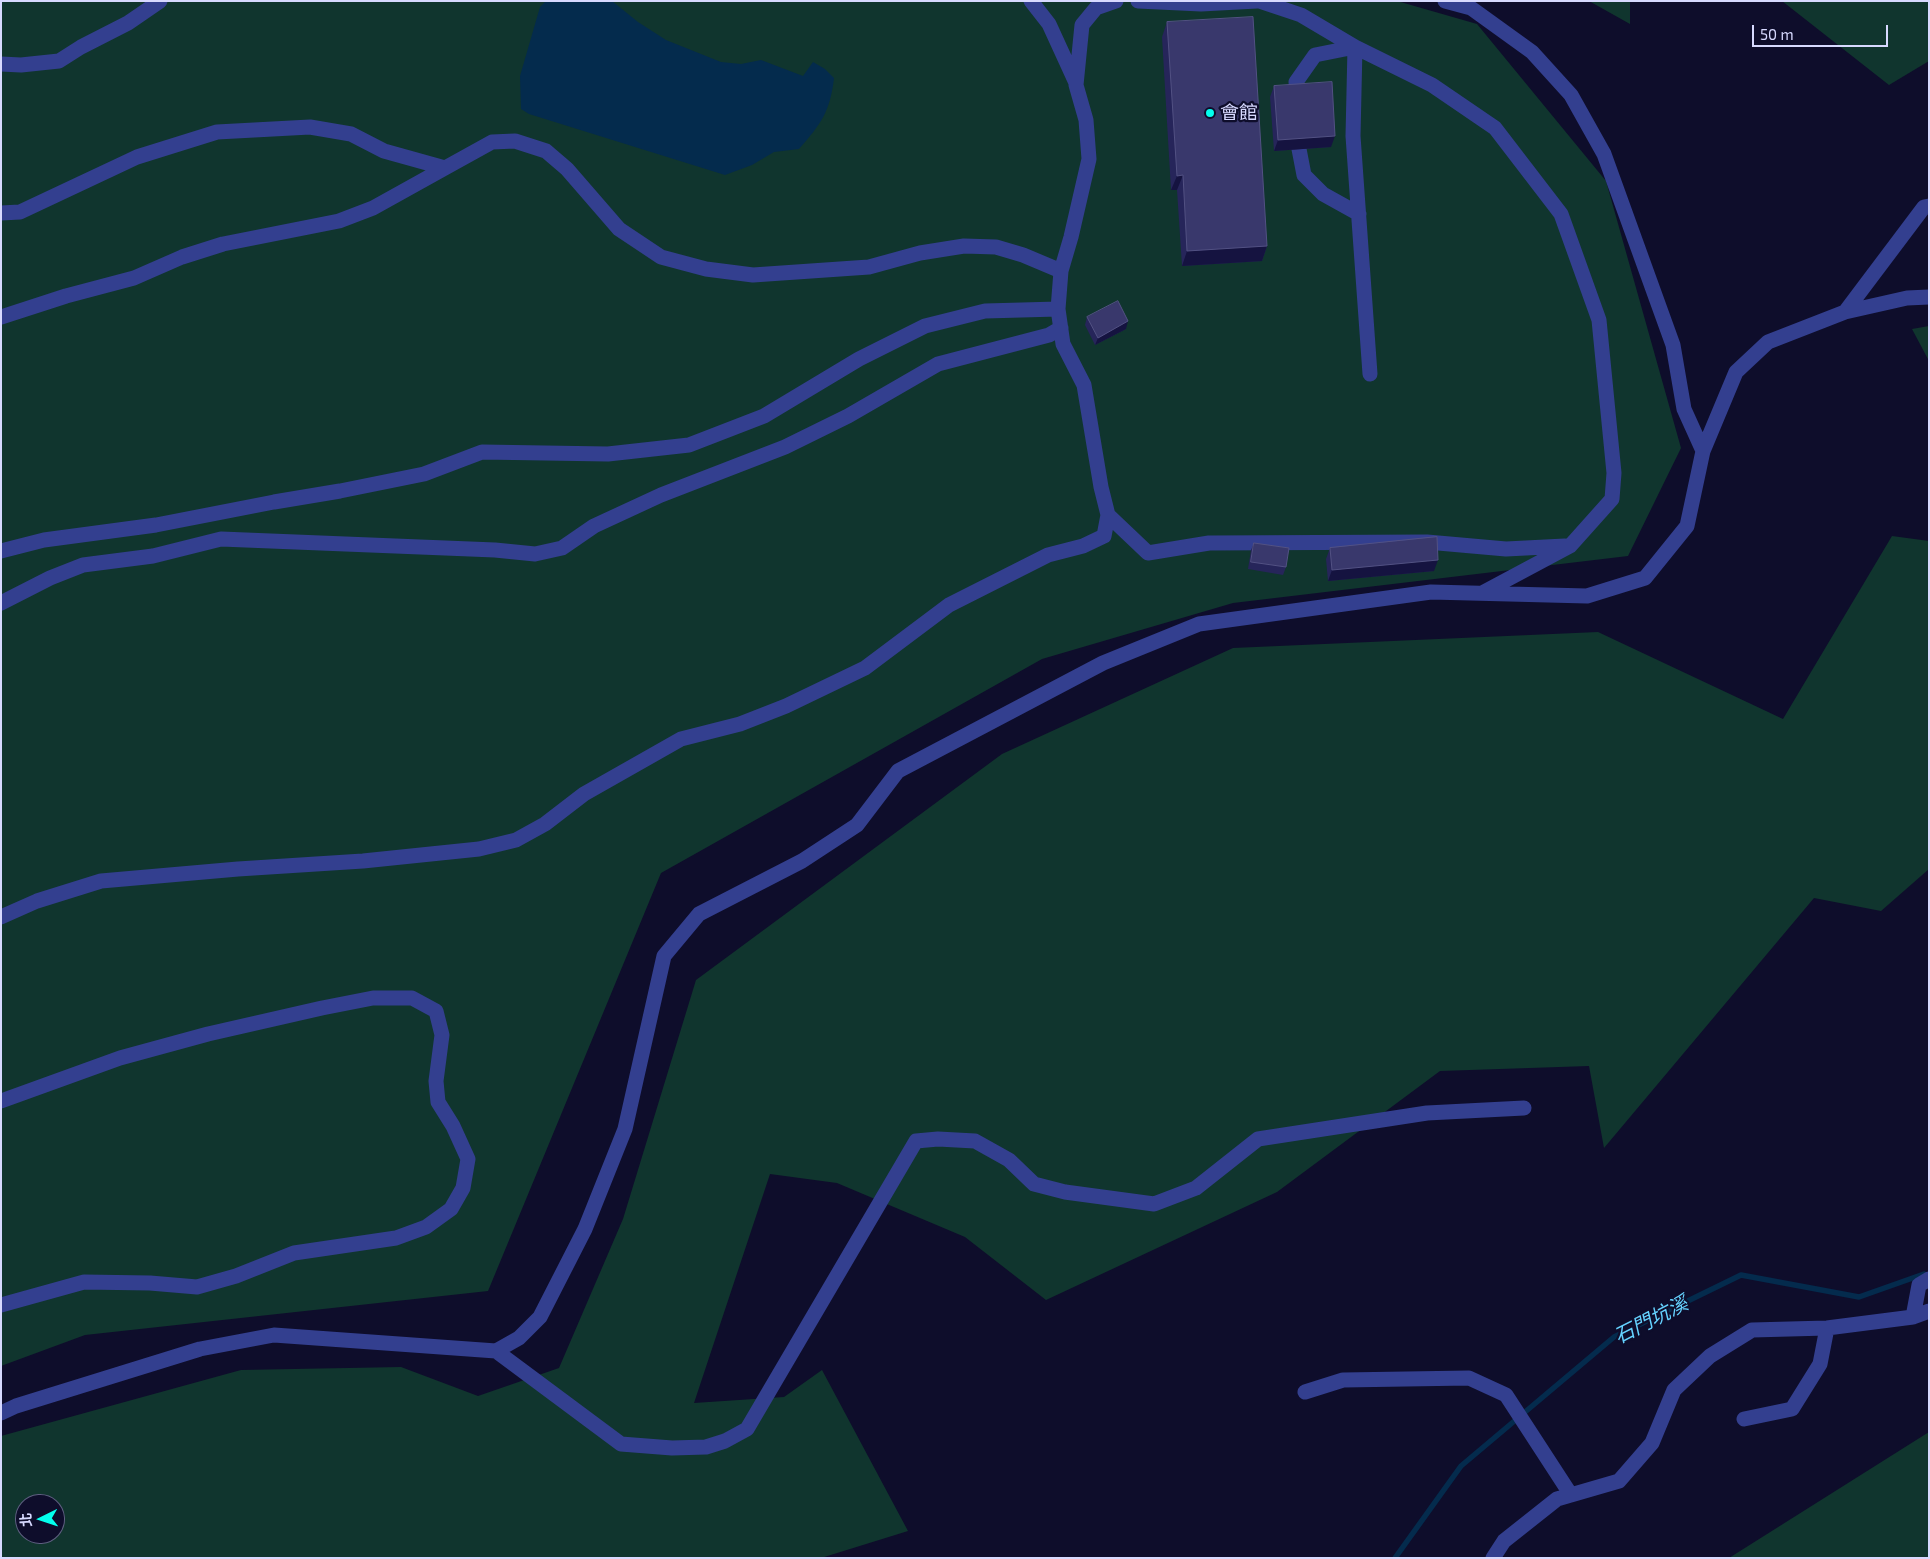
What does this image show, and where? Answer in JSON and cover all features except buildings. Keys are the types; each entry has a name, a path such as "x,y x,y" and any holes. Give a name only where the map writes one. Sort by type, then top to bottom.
{"street":[{"path":"1,64 21,65 59,61 81,47 128,23 160,1"},
{"path":"1,917 37,901 101,881 238,869 363,861 479,849 516,840 545,824 584,794 681,739 740,724 786,706 865,668 949,605 1048,555 1083,546 1104,536 1108,515 1101,487 1084,385 1063,344 1058,308 1061,271 1089,159 1086,120 1076,85 1049,24 1031,1"},
{"path":"1076,85 1082,25 1096,8 1116,1"},
{"path":"1138,1 1201,4 1258,1 1301,15 1355,47 1432,85 1495,128 1561,214 1599,320 1614,473 1612,499 1570,546 1481,594"},
{"path":"1445,1 1471,8 1532,52 1571,96 1604,154 1673,345 1684,409 1703,451"},
{"path":"1297,95 1296,82 1316,55 1355,47"},
{"path":"1355,47 1354,136 1370,374"},
{"path":"1,213 20,212 137,157 217,132 310,127 352,134 384,151 445,168"},
{"path":"1,317 66,296 134,278 182,257 224,244 339,221 373,208 492,142 515,141 546,151 567,169 619,229 661,257 706,269 753,275 869,267 920,253 964,246 996,247 1023,255 1061,271"},
{"path":"1300,149 1304,175 1323,194 1359,214"},
{"path":"1845,312 1924,207 1929,206"},
{"path":"496,1351 519,1338 540,1317 584,1229 625,1129 664,956 698,914 802,861 857,825 898,771 1112,660 1199,624 1431,592 1587,596 1645,578 1687,526 1703,451 1736,372 1768,342 1845,312 1907,298 1929,297"},
{"path":"1,551 44,540 156,525 274,502 350,490 424,474 482,452 608,454 689,445 764,416 859,359 925,326 985,311 1058,308"},
{"path":"1,602 50,578 83,565 153,556 221,538 495,550 535,554 562,548 594,526 661,495 786,447 848,416 938,364 1049,335 1061,328"},
{"path":"1108,515 1148,553 1209,543 1427,542 1506,549 1570,546"},
{"path":"1,1101 120,1058 208,1034 365,1000 412,998 436,1010 442,1035 436,1081 438,1102 468,1159 463,1188 451,1209 426,1227 396,1238 294,1253 236,1276 197,1287 150,1283 84,1282 1,1305"},
{"path":"1,1413 16,1406 200,1349 274,1335 496,1351 621,1444 672,1448 706,1447 725,1441 748,1429 916,1141 938,1139 974,1141 1009,1160 1034,1184 1065,1192 1154,1204 1196,1188 1258,1139 1427,1113 1524,1108"},
{"path":"1913,1317 1919,1285 1929,1279"},
{"path":"1494,1558 1504,1541 1557,1499 1619,1480 1652,1443 1674,1390 1710,1356 1752,1330 1827,1328 1913,1317 1929,1311"},
{"path":"1744,1419 1792,1409 1820,1364 1827,1328"},
{"path":"1305,1392 1344,1380 1469,1378 1506,1395 1572,1495"}],"green space":[{"path":"1,1 1397,1 1477,24 1606,181 1681,448 1628,556 1233,603 1042,659 661,873 488,1291 85,1335 1,1366"},
{"path":"1589,1 1630,1 1630,24"},
{"path":"1782,1 1929,1 1929,61 1889,85"},
{"path":"1929,326 1929,361 1912,329"},
{"path":"1892,536 1929,541 1929,869 1881,911 1814,898 1604,1148 1589,1066 1440,1071 1277,1192 1046,1300 965,1237 837,1183 770,1174 694,1403 784,1397 822,1370 908,1531 821,1558 1,1558 1,1436 241,1370 401,1367 478,1396 559,1368 623,1219 696,980 1002,754 1233,648 1598,632 1783,719"},
{"path":"1929,1432 1929,1558 1729,1558"}],"water":[{"path":"546,1 612,1 638,22 666,40 721,62 741,64 761,60 803,76 813,62 825,69 834,78 827,109 819,125 799,149 774,152 752,165 725,175 529,114 521,109 520,76 540,7"}],"waterway":[{"name":"石門坑溪","path":"1395,1558 1461,1466 1614,1337 1741,1275 1859,1297 1924,1274"}],"place":[{"name":"會館","path":"1210,113"}]}
